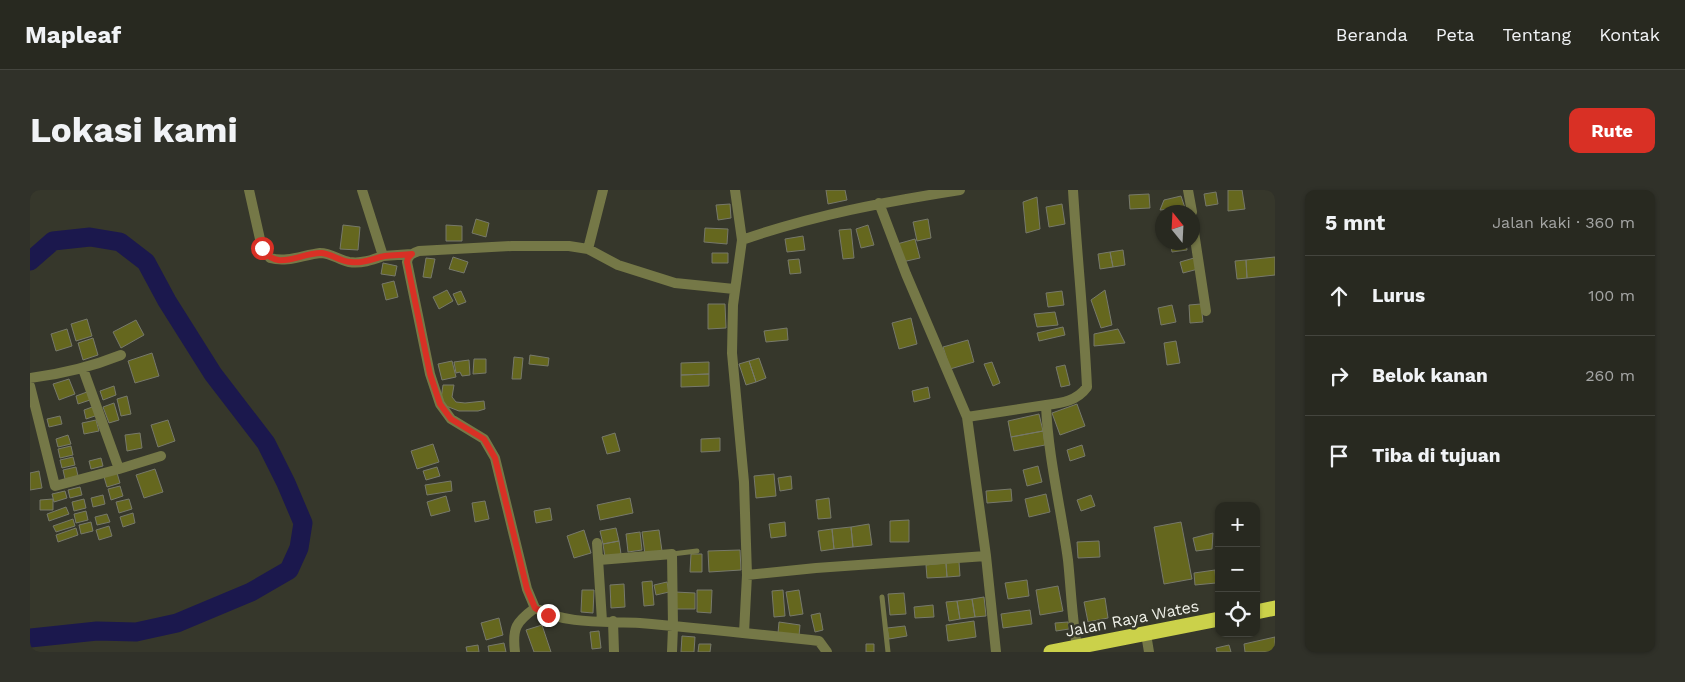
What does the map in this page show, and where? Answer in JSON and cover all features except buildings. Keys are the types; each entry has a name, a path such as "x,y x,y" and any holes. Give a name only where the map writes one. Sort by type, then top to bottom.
{"highway":[{"path":"1260,611 1275,608"},
{"name":"Jalan Raya Wates","path":"1064,650 1215,620"}],"street":[{"path":"249,190 262,248 270,258 279,261 322,253 348,262 362,263 383,256 412,254 419,251 512,246 569,246 588,249 618,265 675,282 734,290"},
{"path":"362,190 383,256"},
{"path":"588,249 603,190"},
{"path":"735,190 742,240 734,290 732,353 744,482 747,575 744,633"},
{"path":"967,418 1069,400 1080,396 1087,387 1085,332 1073,190"},
{"path":"1188,190 1191,205"},
{"path":"742,240 802,220 937,192 953,191"},
{"path":"879,204 906,274 967,418 986,556 996,652"},
{"path":"1197,250 1206,311"},
{"path":"412,254 407,262 434,391 444,412 451,419 484,439 495,458 527,589 535,608 548,615 575,620 607,621 819,641 827,652"},
{"path":"30,378 83,369 121,355"},
{"path":"83,369 118,469"},
{"path":"30,386 55,486 161,456"},
{"path":"1046,404 1047,433 1068,560 1070,597 1064,650"},
{"path":"597,543 607,621 614,652"},
{"path":"599,560 672,554 674,627 672,652"},
{"path":"747,575 816,568 986,556"},
{"path":"515,652 513,638 517,623 535,608"},
{"path":"1146,634 1149,652"}],"lane":[{"path":"672,554 698,551"},
{"path":"882,597 888,652"}],"waterway":[{"path":"30,261 53,241 90,237 120,242 146,262 167,301 213,374 266,443 303,523 299,548 289,570 251,592 177,623 136,632 97,631 30,638"}],"route":[{"path":"262,248 266,255 279,261 322,253 348,262 362,263 383,256 412,254 407,262 434,391 444,412 451,419 484,439 490,447 495,458 527,589 535,608 548,615"}]}
